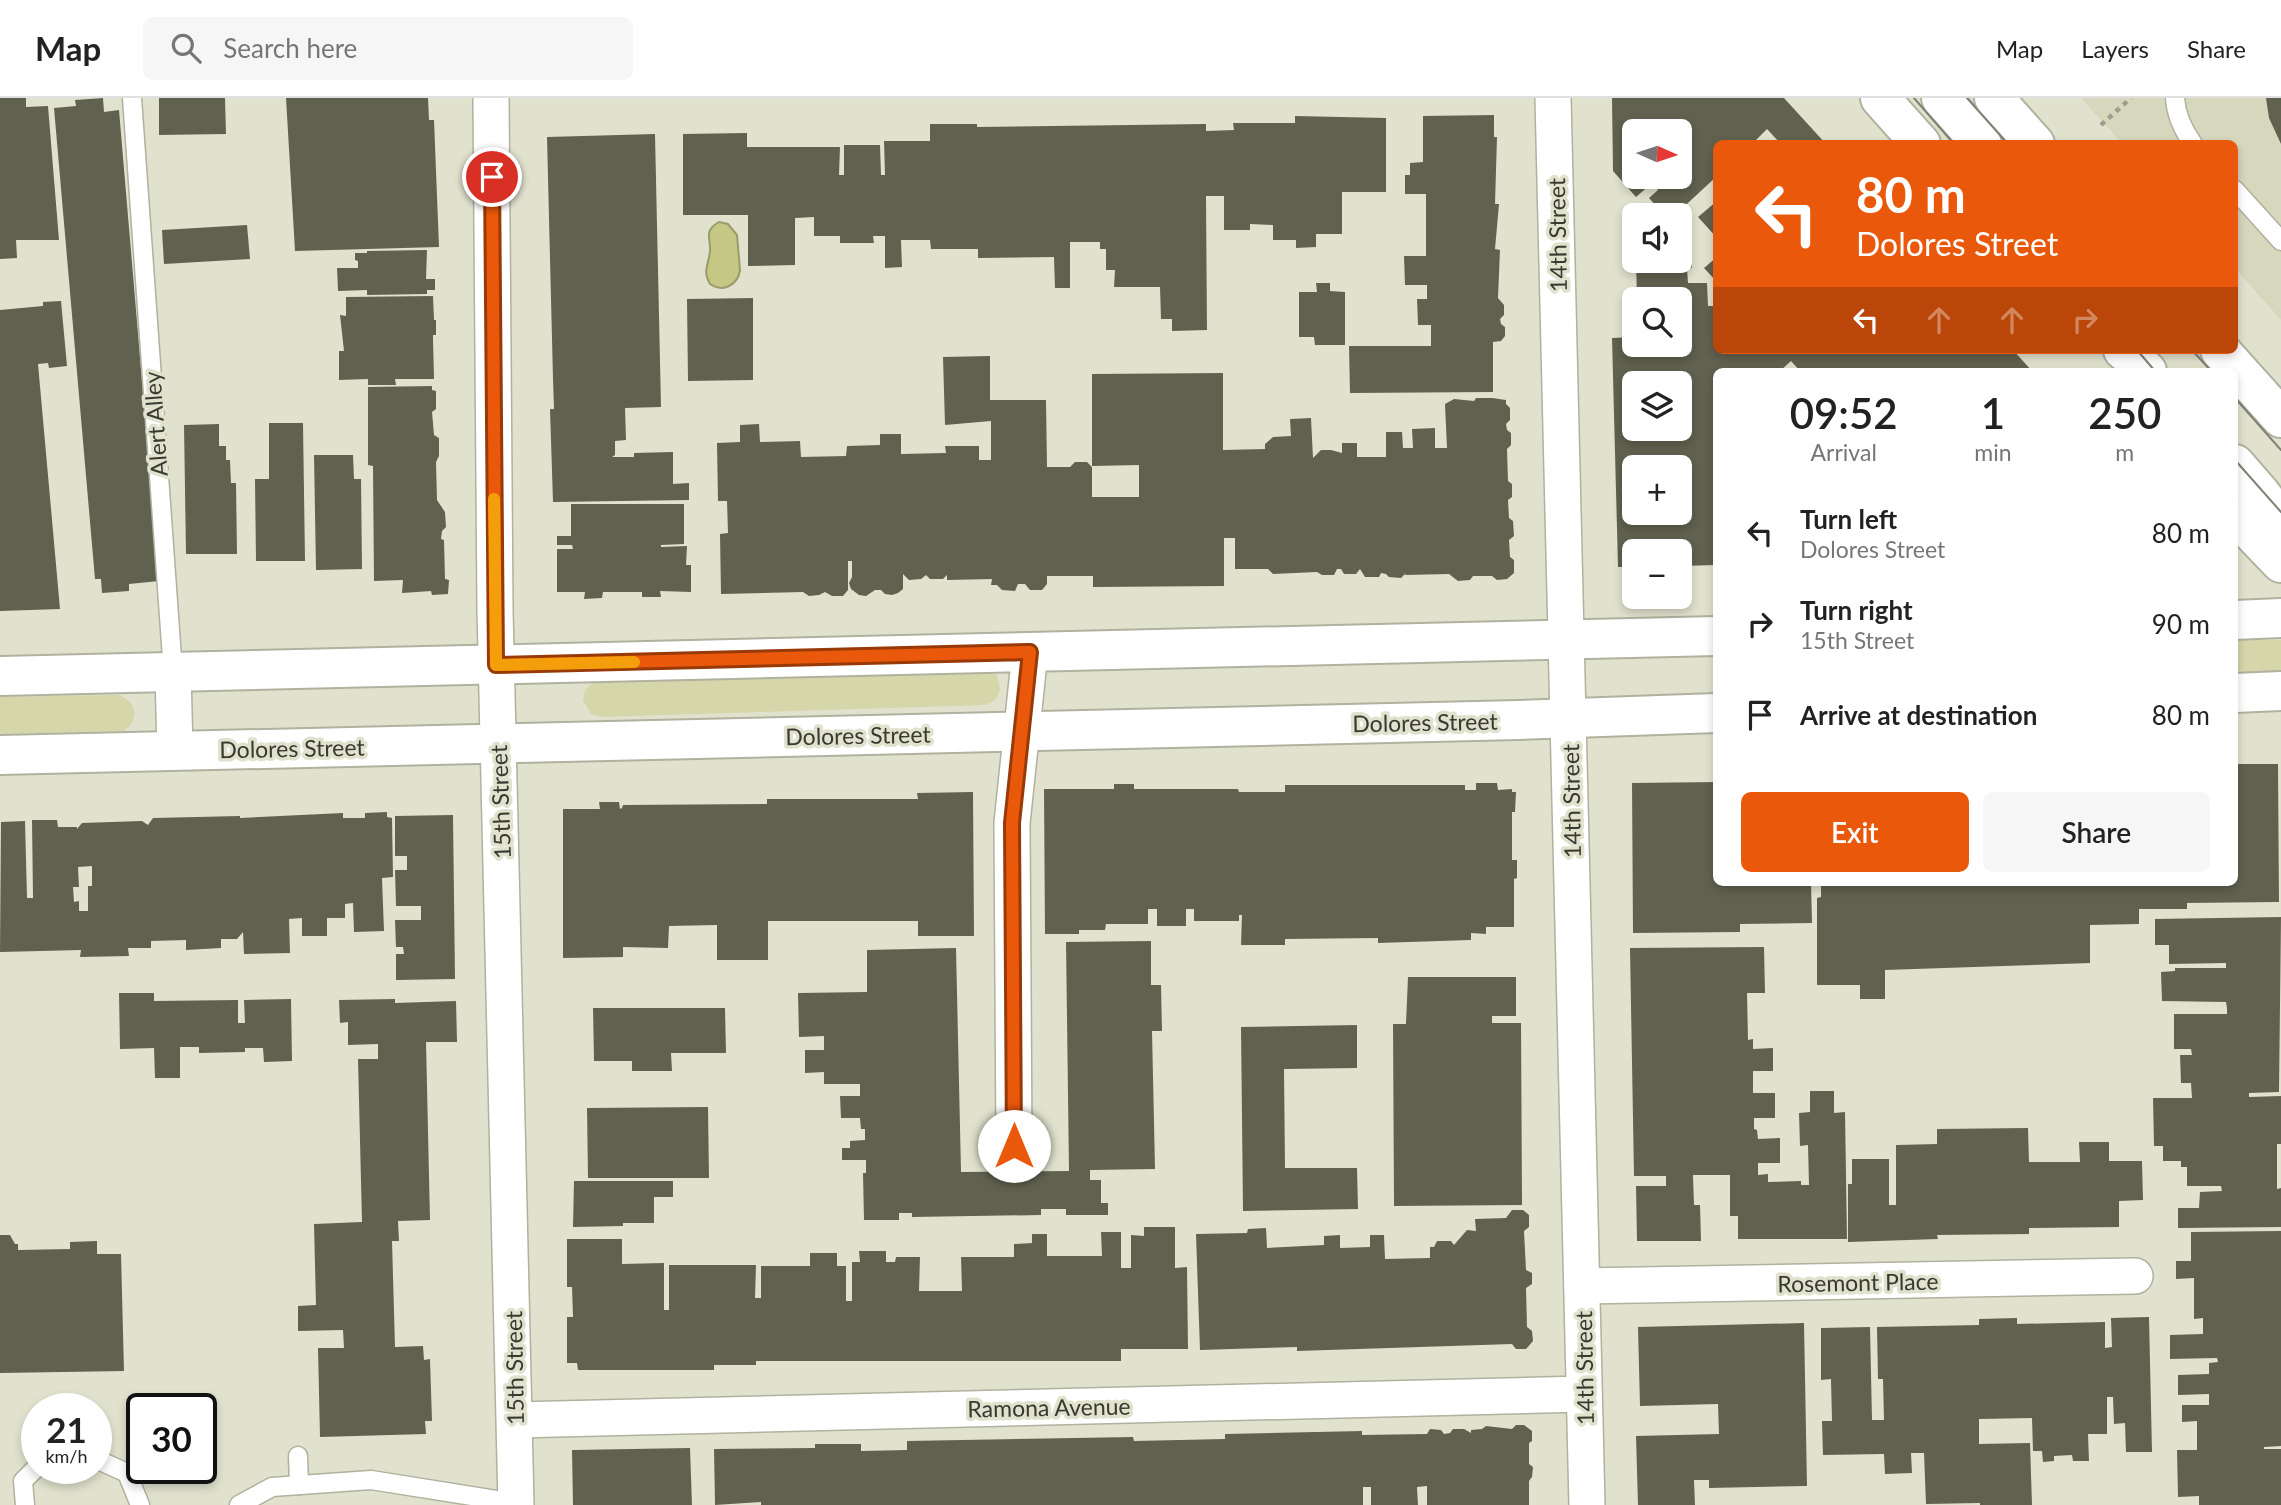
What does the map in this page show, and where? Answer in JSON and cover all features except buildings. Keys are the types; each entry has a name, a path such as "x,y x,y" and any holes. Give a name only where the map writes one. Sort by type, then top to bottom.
{"main road":[{"path":"1880,98 1917,140"},
{"path":"1941,98 1978,140"},
{"path":"1994,98 2031,140"},
{"path":"2101,354 2112,368"},
{"path":"2128,354 2144,368"},
{"path":"2224,354 2236,368"},
{"path":"2238,370 2281,418"},
{"path":"2238,467 2281,521"},
{"path":"2238,518 2281,563"},
{"path":"2238,620 2281,618"},
{"path":"0,676 1713,636"},
{"path":"2238,693 2281,691"},
{"name":"Dolores Street","path":"0,755 1713,713"}],"street":[{"name":"15th Street","path":"491,98 496,665 516,1504"},
{"name":"14th Street","path":"1553,98 1587,1505"},
{"path":"1014,1146 1012,823 1030,652"},
{"name":"Alert Alley","path":"173,672 175,751"},
{"name":"Rosemont Place","path":"1582,1286 2135,1276"},
{"name":"Ramona Avenue","path":"515,1420 1584,1394"}],"lane":[{"name":"Alert Alley","path":"132,98 173,672"},
{"path":"2175,98 2176,110 2190,140"},
{"path":"2238,193 2281,241"},
{"path":"298,1456 299,1485"},
{"path":"112,1466 128,1473 140,1505"},
{"path":"239,1505 271,1487 371,1480 516,1504"},
{"path":"23,1484 25,1505"}],"path":[{"path":"2101,125 2131,98"}],"shaded area":[{"path":"2081,98 2281,98 2281,320 2238,271 2238,140 2119,140"},
{"path":"719,222 728,224 737,235 740,270 733,283 720,288 710,284 706,275 710,251 709,232"},
{"path":"2238,640 2281,640 2281,675 2238,677"},
{"path":"988,669 997,675 1000,690 995,700 985,705 601,717 591,714 583,700 585,690 595,681"},
{"path":"119,695 130,702 134,712 132,722 123,731 0,734 0,697"}],"tram line":[{"path":"1914,98 1951,140"},
{"path":"1967,98 2004,140"},
{"path":"2140,354 2152,368"},
{"path":"2196,354 2208,368"},
{"path":"2238,401 2281,450"},
{"path":"2238,463 2281,512"}],"slow traffic":[{"path":"494,499 496,665 634,662"}],"route":[{"path":"492,177 496,665 1030,652 1012,823 1014,1146"}]}
